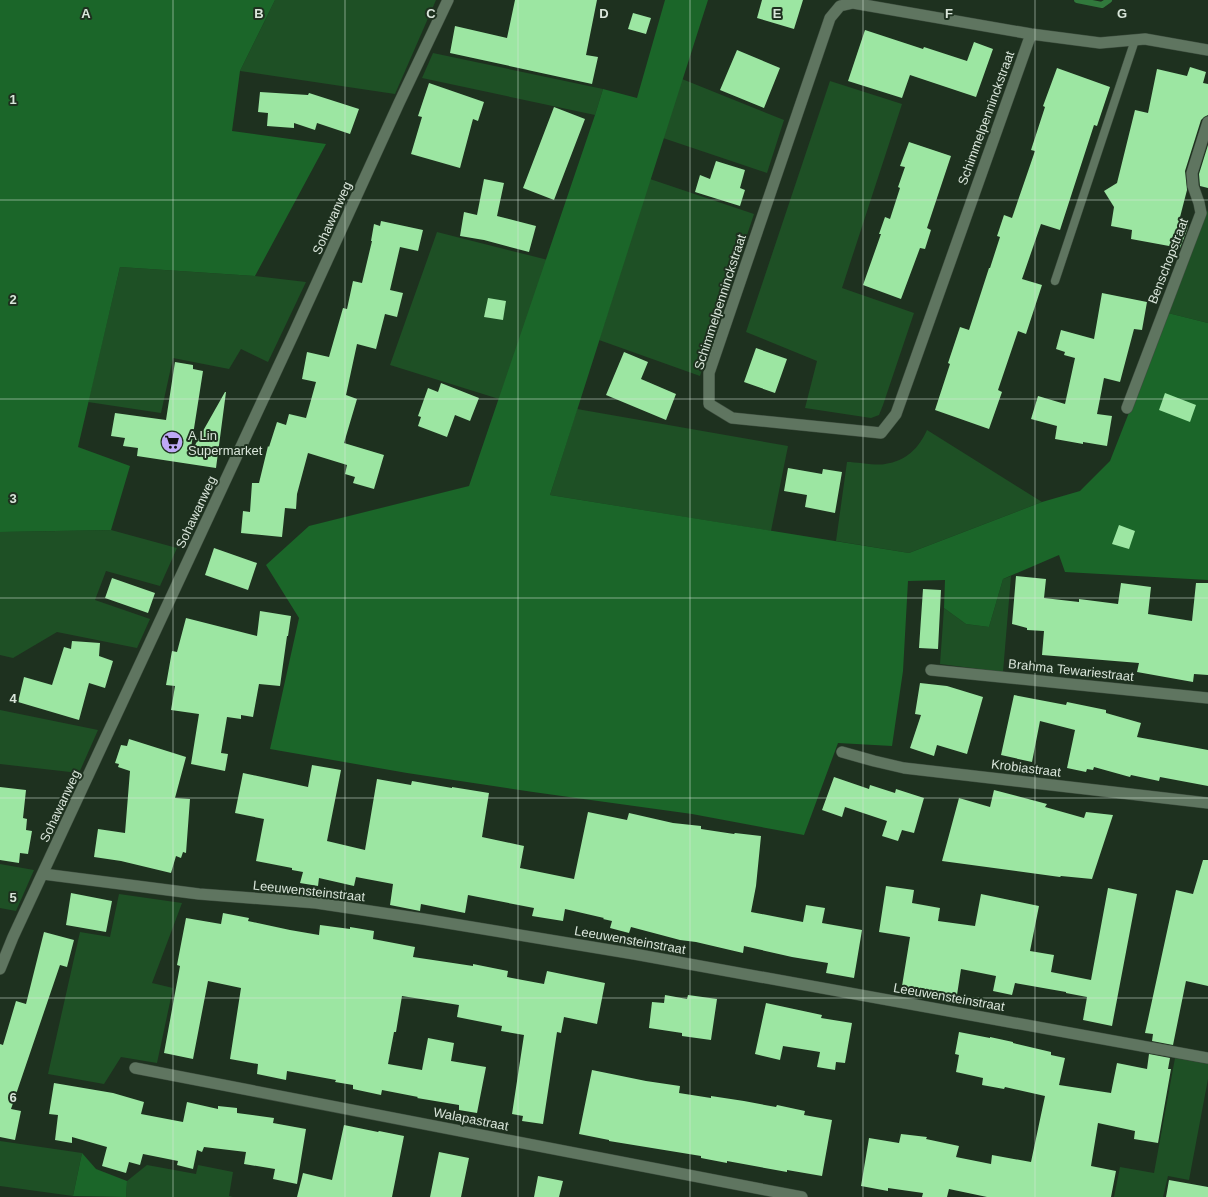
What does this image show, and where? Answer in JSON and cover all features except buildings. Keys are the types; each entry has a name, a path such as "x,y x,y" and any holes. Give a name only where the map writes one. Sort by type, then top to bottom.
{"street":[{"name":"Sohawanweg","path":"0,970 13,937 448,0"},
{"name":"Schimmelpenninckstraat","path":"1031,34 896,414 881,433 732,418 709,404 709,373 830,18 840,6 852,4 1031,34 1100,43 1145,39 1208,50"},
{"name":"Benschopstraat","path":"1127,408 1201,213 1193,186 1192,173 1208,122"},
{"name":"Brahma Tewariestraat","path":"931,670 1208,698"},
{"name":"Krobiastraat","path":"842,752 904,768 1208,803"},
{"name":"Leeuwensteinstraat","path":"43,874 199,894 316,903 634,954 1208,1058"},
{"name":"Walapastraat","path":"135,1068 802,1197"}],"lane":[{"path":"1054,281 1135,40"}],"green space":[{"path":"0,0 275,0 240,71 232,131 326,144 255,276 120,267 78,447 130,466 111,530 0,532"},
{"path":"275,0 436,0 395,94 240,71"},
{"path":"665,0 708,0 550,495 909,553 1042,502 1080,491 1110,461 1168,313 1208,323 1208,580 1065,572 1059,555 1003,579 989,627 966,624 944,608 945,580 908,581 903,671 892,746 838,743 804,835 692,814 407,773 270,749 299,618 266,565 309,526 469,486 603,89 637,98"},
{"path":"433,53 603,89 595,115 422,78"},
{"path":"682,79 784,120 767,173 663,138"},
{"path":"830,81 902,104 842,288 914,313 879,415 871,418 805,408 817,361 746,332"},
{"path":"650,179 754,214 700,376 599,340"},
{"path":"1208,210 1208,323 1168,313"},
{"path":"437,232 548,260 499,399 390,365"},
{"path":"120,267 255,276 306,282 268,362 241,349 229,369 173,358 161,413 88,402"},
{"path":"577,409 788,446 771,531 550,495"},
{"path":"927,430 1042,502 909,553 836,541 847,462 881,464 899,460 911,453 916,448"},
{"path":"111,530 177,548 160,586 106,571 95,600 150,619 137,648 57,632 13,658 0,655 0,532"},
{"path":"1011,576 1003,672 940,664 944,608 966,624 989,627 1003,579"},
{"path":"0,710 98,730 79,773 0,764"},
{"path":"0,864 34,870 16,911 0,908"},
{"path":"119,894 182,903 152,983 173,988 157,1063 121,1057 104,1084 48,1074 80,932 110,937"},
{"path":"1175,1058 1208,1064 1208,1079 1189,1180 1168,1176 1163,1197 1114,1197 1120,1167 1154,1173"},
{"path":"0,1141 82,1153 73,1196 0,1186"},
{"path":"82,1153 96,1169 127,1181 126,1197 73,1196"},
{"path":"147,1165 196,1174 198,1165 233,1172 229,1196 233,1197 126,1197 127,1181"}],"waterway":[{"path":"1077,0 1102,5 1109,0"}],"place":[{"name":"A Lin Supermarket","path":"172,442"}]}
